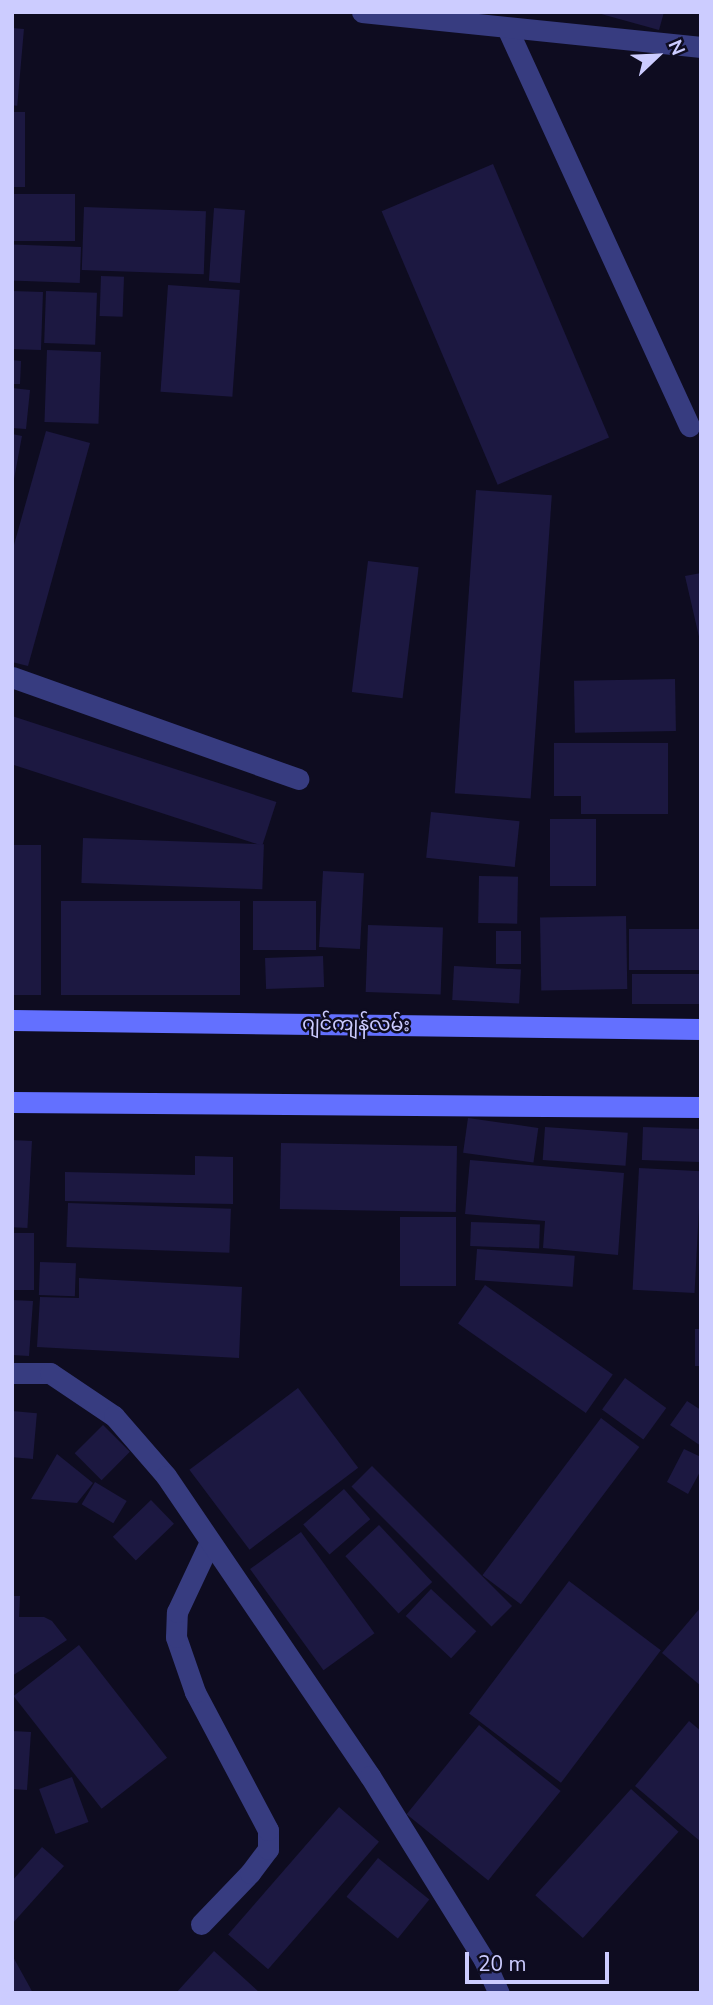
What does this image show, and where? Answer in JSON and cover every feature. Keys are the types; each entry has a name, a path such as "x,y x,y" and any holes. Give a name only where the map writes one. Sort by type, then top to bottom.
{"main road":[{"name":"ဂျင်ကျန်လမ်း","path":"12,1020 701,1030"},
{"path":"12,1102 701,1107"}],"street":[{"path":"362,12 455,17 508,28 701,47"},
{"path":"508,28 689,426"},
{"path":"12,677 298,779"},
{"path":"12,1373 50,1373 114,1416 166,1476 370,1776 484,1960 499,1993"},
{"path":"201,1924 250,1873 268,1849 268,1830 195,1692 176,1637 177,1612 210,1542"}],"building":[{"path":"594,12 664,12 659,30"},
{"path":"12,28 24,29 17,106 12,105"},
{"path":"12,112 25,112 25,187 12,187"},
{"path":"493,164 609,437 498,485 382,211"},
{"path":"12,194 75,194 75,241 12,241"},
{"path":"84,207 206,211 204,274 82,270"},
{"path":"214,208 245,210 240,283 209,281"},
{"path":"12,245 81,247 80,283 12,281"},
{"path":"101,276 124,277 123,317 100,316"},
{"path":"168,285 240,290 232,397 161,392"},
{"path":"12,291 43,292 41,350 12,349"},
{"path":"46,291 97,293 95,345 44,343"},
{"path":"47,350 101,352 98,424 44,422"},
{"path":"12,360 21,361 20,384 12,384"},
{"path":"12,388 30,390 26,429 12,428"},
{"path":"46,431 90,443 28,666 12,662 12,552"},
{"path":"12,434 22,436 14,479 12,478"},
{"path":"476,490 552,495 531,799 455,793"},
{"path":"368,561 419,567 403,698 352,692"},
{"path":"701,573 701,641 700,641 685,576"},
{"path":"675,679 676,731 575,733 574,681"},
{"path":"12,716 276,802 262,846 12,764"},
{"path":"554,743 668,743 668,814 581,814 581,796 554,796"},
{"path":"431,812 520,821 515,867 426,858"},
{"path":"550,819 596,819 596,886 550,886"},
{"path":"83,838 264,844 262,889 81,883"},
{"path":"12,845 41,845 41,995 12,995"},
{"path":"323,871 364,873 360,949 319,947"},
{"path":"479,876 518,877 517,924 478,923"},
{"path":"61,901 240,901 240,995 61,995"},
{"path":"253,901 316,901 316,950 253,950"},
{"path":"626,916 627,989 541,990 540,918"},
{"path":"368,925 443,928 441,995 366,992"},
{"path":"629,929 701,929 701,970 629,970"},
{"path":"496,931 521,931 521,964 496,964"},
{"path":"323,956 324,987 266,989 265,958"},
{"path":"454,966 521,970 519,1003 452,1000"},
{"path":"632,974 701,974 701,1004 632,1004"},
{"path":"468,1118 538,1128 533,1163 463,1153"},
{"path":"545,1127 628,1133 625,1166 543,1160"},
{"path":"643,1127 701,1129 700,1162 642,1160"},
{"path":"12,1140 32,1141 27,1228 12,1227"},
{"path":"281,1143 457,1146 456,1212 280,1209"},
{"path":"195,1156 233,1157 233,1204 65,1201 65,1172 195,1175"},
{"path":"470,1160 624,1173 618,1255 543,1248 545,1221 465,1214"},
{"path":"639,1168 701,1171 695,1293 633,1290"},
{"path":"68,1203 231,1209 229,1253 66,1247"},
{"path":"400,1217 456,1217 456,1286 400,1286"},
{"path":"471,1222 540,1224 539,1248 470,1246"},
{"path":"12,1233 34,1233 34,1290 12,1290"},
{"path":"477,1249 575,1256 573,1287 475,1280"},
{"path":"40,1262 76,1263 75,1296 39,1295"},
{"path":"79,1278 242,1287 239,1358 37,1347 40,1297 79,1298"},
{"path":"485,1285 613,1374 586,1413 458,1324"},
{"path":"12,1300 33,1301 29,1356 12,1355"},
{"path":"695,1329 701,1329 701,1366 695,1366"},
{"path":"625,1378 666,1408 643,1440 602,1410"},
{"path":"298,1388 358,1468 250,1550 189,1470"},
{"path":"687,1401 701,1410 701,1446 670,1425"},
{"path":"12,1411 37,1413 33,1459 12,1457"},
{"path":"601,1418 639,1447 521,1604 482,1575"},
{"path":"103,1425 130,1452 102,1480 75,1453"},
{"path":"684,1449 701,1457 701,1470 688,1494 667,1482"},
{"path":"57,1454 93,1483 77,1503 31,1499"},
{"path":"372,1466 512,1606 492,1627 351,1487"},
{"path":"95,1482 127,1501 113,1523 82,1504"},
{"path":"344,1489 370,1519 329,1555 303,1524"},
{"path":"151,1500 174,1524 136,1561 113,1537"},
{"path":"379,1525 432,1582 399,1613 345,1556"},
{"path":"301,1532 374,1633 324,1670 250,1569"},
{"path":"569,1581 661,1650 561,1783 469,1714"},
{"path":"431,1589 476,1631 451,1658 406,1616"},
{"path":"12,1596 20,1596 19,1617 44,1617 52,1621 67,1640 12,1676"},
{"path":"701,1607 701,1686 662,1653"},
{"path":"79,1645 167,1758 102,1809 14,1696"},
{"path":"689,1721 701,1731 701,1842 635,1786"},
{"path":"479,1725 561,1791 488,1880 407,1814"},
{"path":"12,1731 31,1732 27,1790 12,1789"},
{"path":"72,1777 88,1822 56,1834 39,1789"},
{"path":"631,1789 679,1832 583,1938 535,1895"},
{"path":"339,1807 379,1842 268,1969 228,1935"},
{"path":"42,1847 64,1866 12,1924 12,1881"},
{"path":"378,1858 429,1900 398,1938 347,1897"},
{"path":"214,1951 260,1993 176,1993"},
{"path":"12,1955 33,1993 12,1993"}]}
